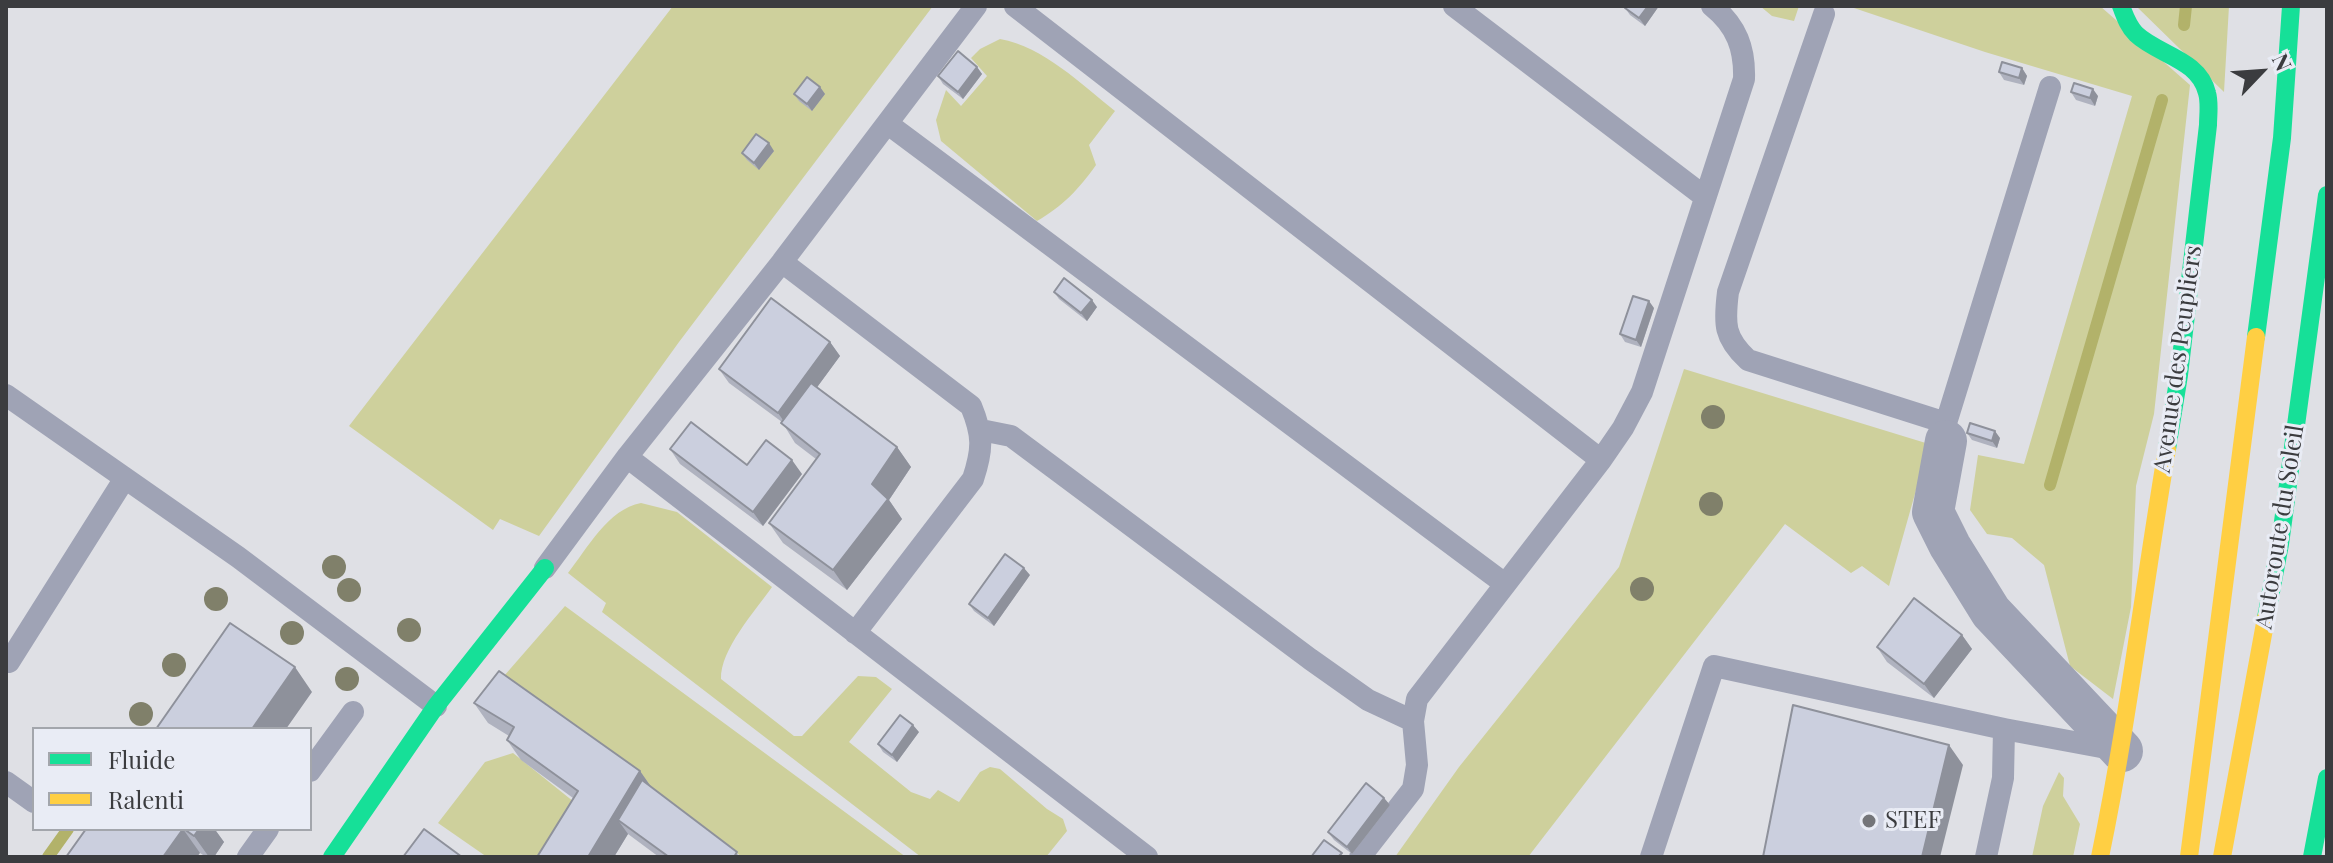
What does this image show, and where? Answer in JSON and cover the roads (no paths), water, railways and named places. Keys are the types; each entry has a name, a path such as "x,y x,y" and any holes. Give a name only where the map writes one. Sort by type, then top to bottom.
{"main road":[{"name":"Avenue des Peupliers","path":"2100,857 2122,751 2144,588 2179,375 2208,125 2207,91 2194,69 2147,45 2124,22 2121,6"},
{"path":"2189,857 2282,138 2291,6"},
{"name":"Autoroute du Soleil","path":"2222,857 2280,544 2327,195"},
{"path":"332,857 436,706 545,568"},
{"path":"2312,857 2327,778"}],"street":[{"path":"1946,432 1933,512 1950,546 1991,612 2122,751"}],"lane":[{"path":"545,568 627,457 782,262 976,6"},
{"path":"1015,6 1601,460"},
{"path":"1454,6 1705,197"},
{"path":"1360,857 1413,789 1417,765 1413,721 1417,699 1601,460 1642,392 1744,79 1745,55 1737,33 1712,6"},
{"path":"1824,14 1728,292 1724,321 1733,346 1748,360 1946,432 2050,87"},
{"path":"888,124 1505,584"},
{"path":"782,262 971,406 981,430 981,456 973,479 855,633"},
{"path":"6,395 238,557 436,706"},
{"path":"981,430 1011,436 1310,659 1368,700 1413,721"},
{"path":"627,457 1147,857"},
{"path":"6,660 9,662 125,478"},
{"path":"1651,857 1714,666 2004,729 2122,751"},
{"path":"312,768 353,712"},
{"path":"1986,857 2003,778 2004,729"},
{"path":"6,782 32,801"},
{"path":"248,857 267,831"}],"waterway":[{"path":"2184,25 2186,6"},
{"path":"2050,485 2162,100"},
{"path":"48,857 67,831"}],"place":[{"name":"STEF","path":"1869,821"}]}
